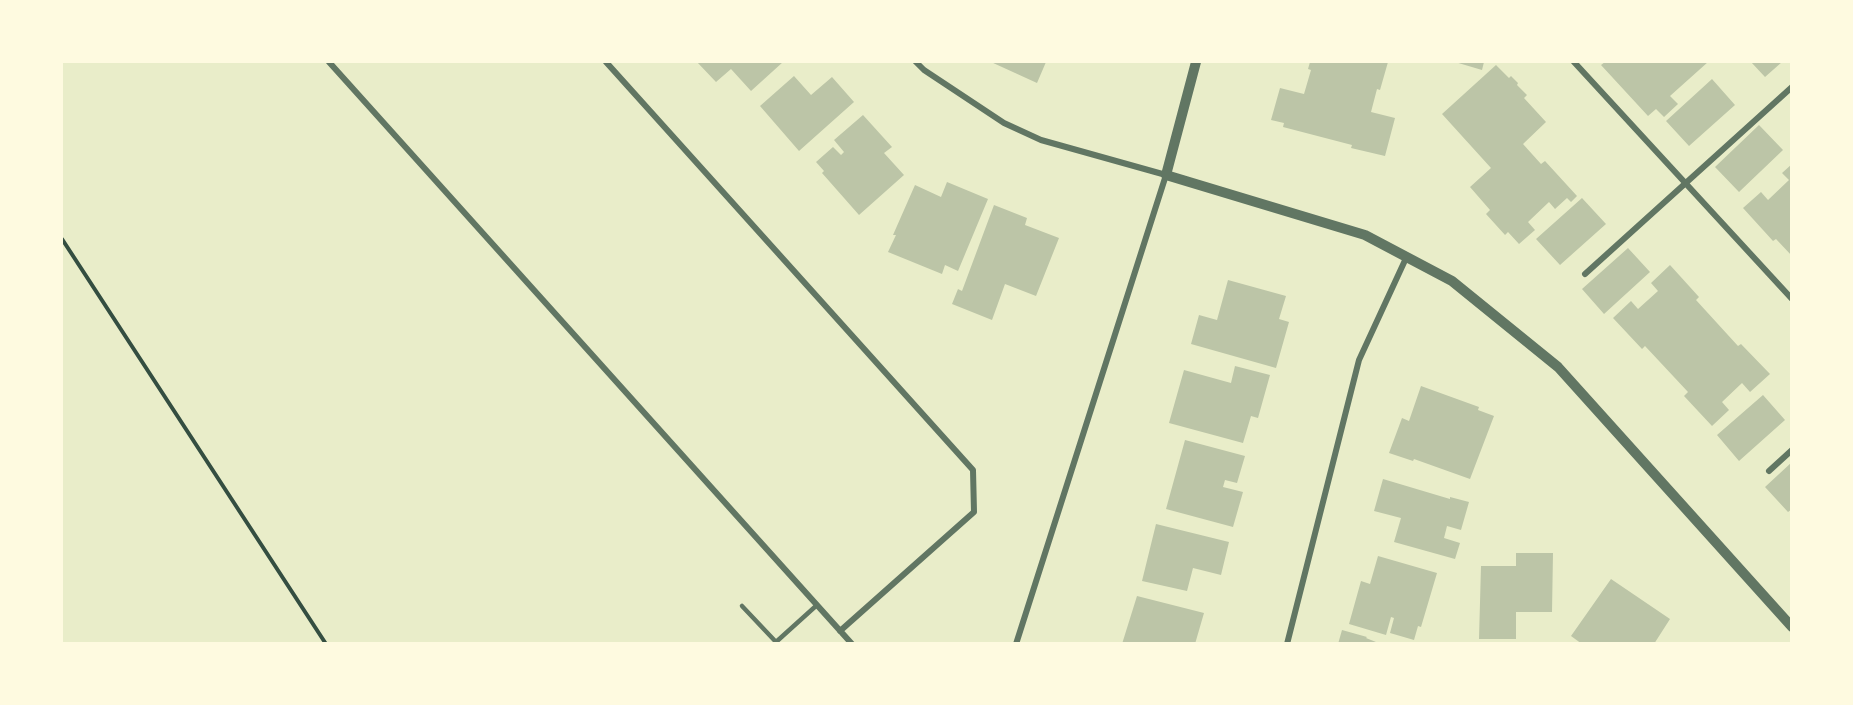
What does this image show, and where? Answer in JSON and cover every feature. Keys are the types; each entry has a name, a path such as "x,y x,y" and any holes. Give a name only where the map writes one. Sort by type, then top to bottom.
{"street":[{"path":"329,62 852,644"},
{"path":"606,62 973,470 974,512 840,631"},
{"path":"916,62 924,70 1004,123 1041,140 1365,235 1452,281 1558,367 1791,627"},
{"path":"1016,644 1166,175 1196,62"},
{"path":"1574,62 1791,299"},
{"path":"1585,274 1791,87"},
{"path":"1287,644 1359,360 1407,256"},
{"path":"1769,471 1791,450"}],"lane":[{"path":"742,606 776,642 817,605"}],"path":[{"path":"62,239 326,644"}],"building":[{"path":"697,62 783,62 751,91 731,69 716,82"},
{"path":"991,62 1046,62 1037,83"},
{"path":"1310,62 1388,62 1371,112 1395,118 1385,156 1283,127 1284,123 1271,120 1280,88 1304,94 1311,70 1308,69"},
{"path":"1455,62 1484,62 1482,70"},
{"path":"1605,62 1708,62 1670,96 1678,104 1664,117 1656,109 1648,116 1601,65"},
{"path":"1751,62 1782,62 1765,77"},
{"path":"1496,65 1509,78 1511,76 1518,83 1517,85 1527,95 1524,98 1546,122 1523,144 1541,164 1545,161 1577,196 1571,202 1567,198 1555,209 1549,202 1528,222 1535,230 1519,244 1508,232 1505,235 1486,214 1490,210 1470,187 1491,168 1442,114"},
{"path":"794,76 811,95 832,77 854,102 799,151 760,106"},
{"path":"1712,79 1735,105 1689,146 1666,121"},
{"path":"863,115 892,147 884,153 904,175 859,215 822,173 824,171 816,162 833,147 841,155 844,152 834,140"},
{"path":"1759,125 1783,150 1739,192 1715,167"},
{"path":"1792,164 1792,256 1776,239 1773,241 1743,208 1761,192 1768,200 1789,180 1782,173"},
{"path":"947,182 988,199 958,271 945,265 942,274 888,252 915,185 941,197"},
{"path":"1582,198 1606,224 1560,265 1536,239"},
{"path":"994,205 1027,218 1025,225 1059,238 1036,296 1005,284 992,320 952,304 958,289 962,291"},
{"path":"1628,248 1650,272 1604,314 1582,289"},
{"path":"1670,265 1699,297 1696,300 1738,346 1741,344 1770,374 1750,392 1742,383 1722,402 1729,410 1712,426 1684,396 1688,392 1645,346 1642,349 1613,318 1631,301 1638,309 1658,291 1651,283"},
{"path":"1228,280 1286,296 1279,319 1289,322 1276,368 1191,344 1199,315 1217,320"},
{"path":"1235,366 1270,375 1258,418 1251,416 1243,443 1169,423 1184,370 1231,383"},
{"path":"1421,386 1479,407 1478,410 1494,416 1470,479 1414,459 1413,461 1389,453 1402,418 1409,421"},
{"path":"1763,395 1785,420 1739,461 1717,435"},
{"path":"1185,440 1245,456 1237,483 1225,480 1223,487 1243,492 1233,527 1166,509"},
{"path":"1792,462 1792,509 1788,512 1765,487"},
{"path":"1383,479 1450,499 1450,497 1469,502 1461,530 1447,526 1444,538 1460,543 1455,559 1394,542 1401,518 1374,511"},
{"path":"1156,524 1229,542 1221,575 1193,568 1187,591 1142,581"},
{"path":"1516,553 1553,553 1552,612 1516,612 1516,639 1479,639 1481,566 1516,566"},
{"path":"1378,556 1437,573 1421,627 1418,626 1414,640 1390,633 1394,618 1391,617 1386,635 1349,624 1361,581 1370,584"},
{"path":"1611,579 1670,619 1654,644 1582,644 1571,636"},
{"path":"1137,596 1204,613 1195,644 1122,644"},
{"path":"1342,630 1367,637 1381,644 1338,644"}]}
